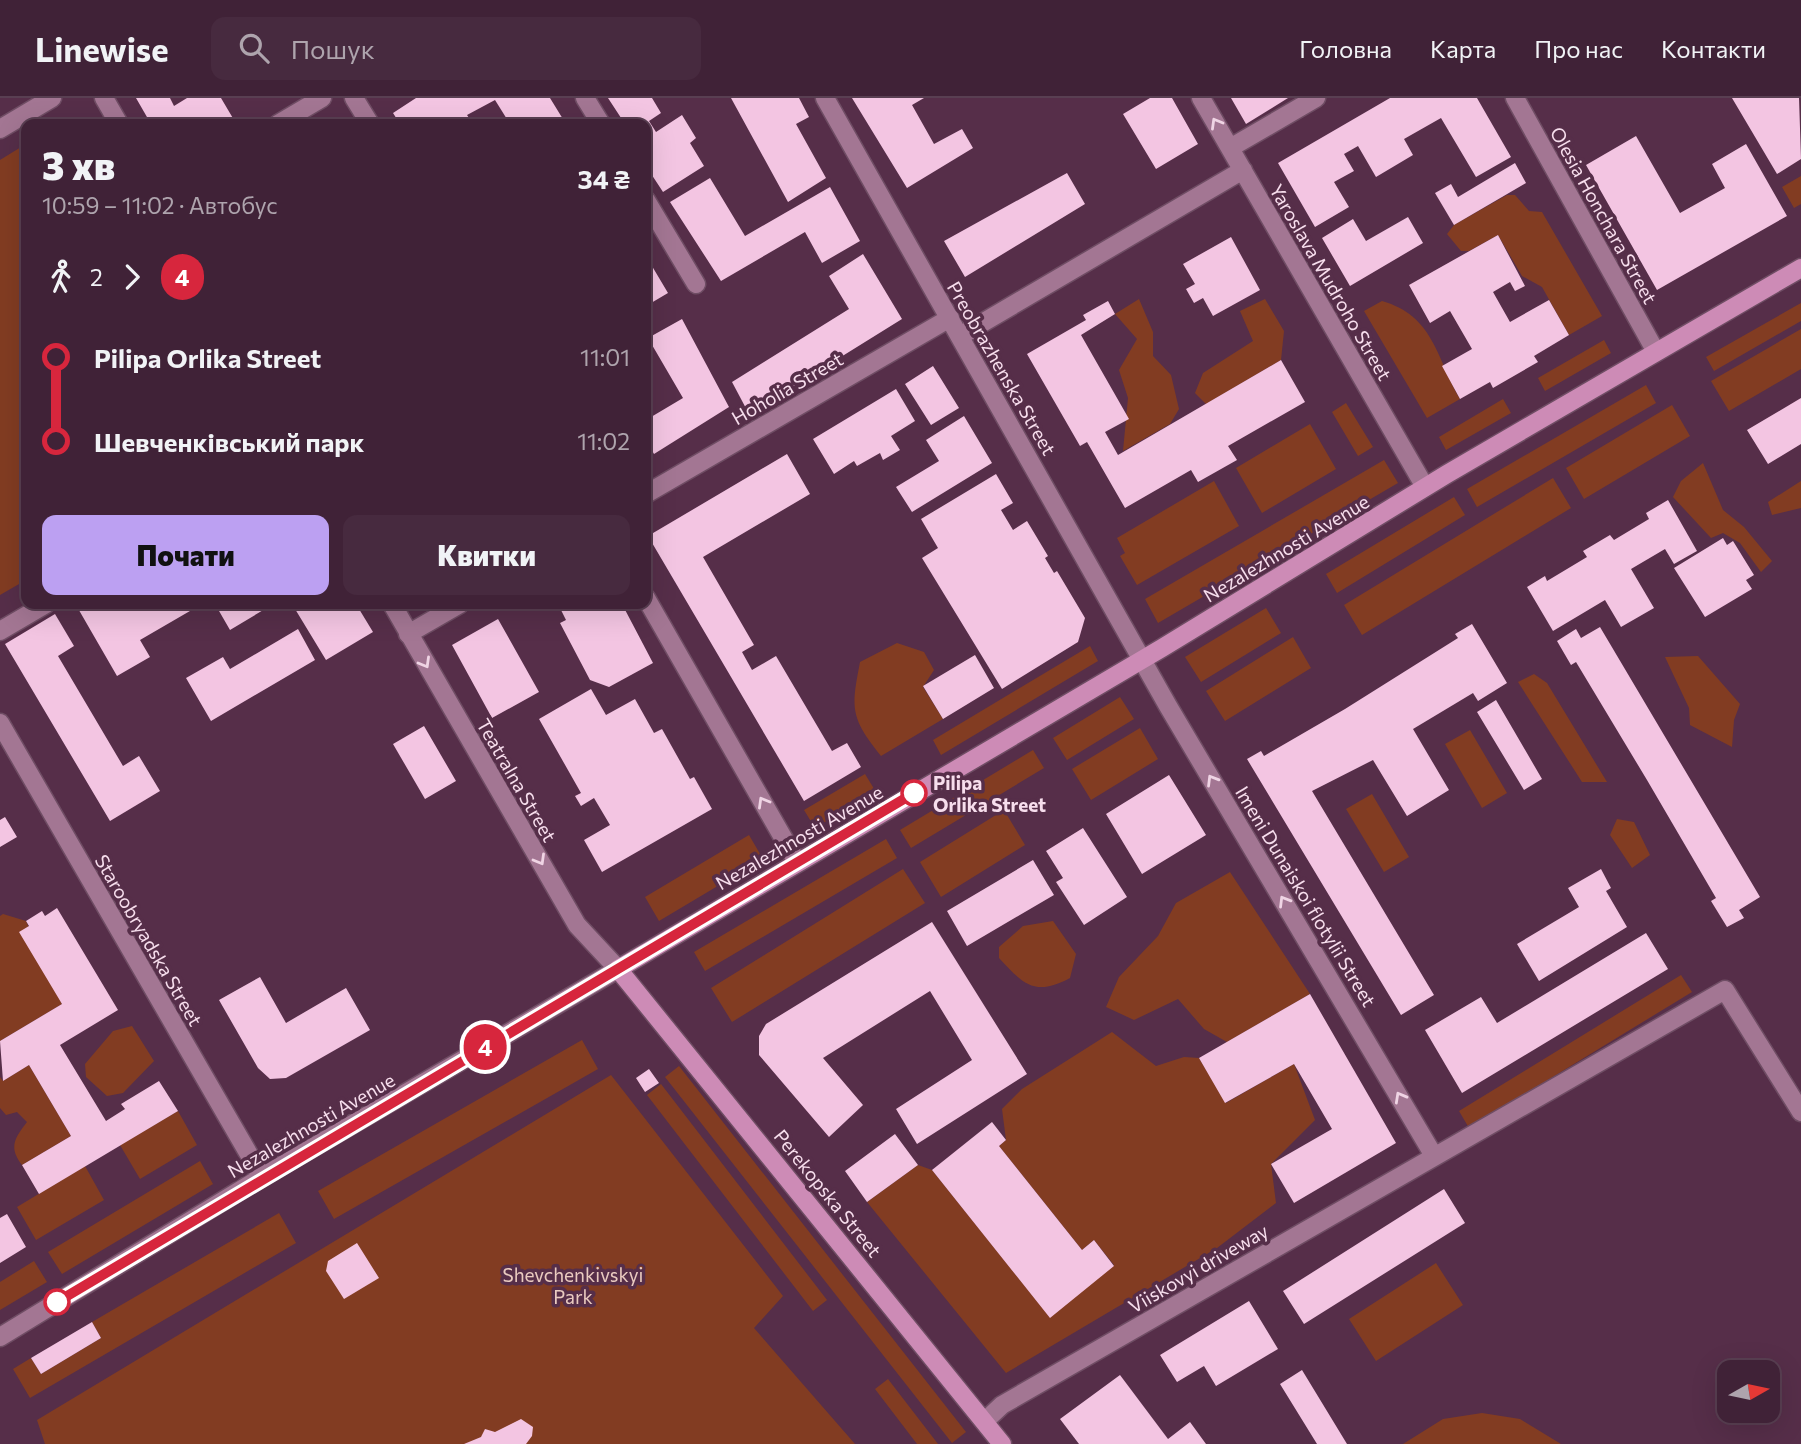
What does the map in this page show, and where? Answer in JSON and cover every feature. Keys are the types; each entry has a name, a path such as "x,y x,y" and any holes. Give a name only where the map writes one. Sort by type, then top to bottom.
{"main road":[{"name":"Nezalezhnosti Avenue","path":"618,969 1801,268"},
{"name":"Perekopska Street","path":"618,969 1002,1444"}],"street":[{"path":"0,129 52,98"},
{"path":"104,98 116,119"},
{"path":"286,119 322,98"},
{"path":"354,98 367,119"},
{"path":"585,98 598,119"},
{"name":"Preobrazhenska Street","path":"825,98 1142,659"},
{"name":"Yaroslava Mudroho Street","path":"1201,98 1426,488"},
{"path":"1230,148 1316,98"},
{"name":"Olesia Honchara Street","path":"1515,98 1656,352"},
{"path":"960,336 1243,170"},
{"path":"651,209 695,284"},
{"name":"Hoholia Street","path":"651,491 950,318"},
{"path":"651,607 797,862"},
{"path":"0,631 37,609"},
{"name":"Teatralna Street","path":"394,609 577,925 618,969"},
{"path":"408,634 451,609"},
{"name":"Imeni Dunaiskoi flotylii Street","path":"1142,659 1434,1156"},
{"name":"Staroobryadska Street","path":"0,723 262,1177"},
{"name":"Nezalezhnosti Avenue","path":"0,1337 262,1177 618,969"},
{"name":"Viiskovyi driveway","path":"985,1421 1002,1405 1725,990 1801,1112"}],"green space":[{"path":"21,147 21,583 0,595 0,160"},
{"path":"1801,176 1801,204 1794,208 1782,187"},
{"path":"1507,195 1515,195 1529,211 1542,212 1602,316 1569,335 1542,287 1522,276 1498,235 1469,251 1461,251 1447,234 1454,225"},
{"path":"1139,299 1153,332 1153,356 1171,375 1179,409 1170,424 1123,451 1128,398 1119,370 1137,339 1115,314"},
{"path":"1265,299 1284,331 1281,360 1206,404 1195,393 1203,373 1253,341 1240,311"},
{"path":"1382,301 1413,317 1423,328 1432,340 1460,399 1427,418 1364,311"},
{"path":"1801,303 1801,321 1714,371 1706,357"},
{"path":"1801,329 1801,369 1729,411 1711,381"},
{"path":"1604,340 1611,353 1545,391 1538,378"},
{"path":"1646,385 1656,403 1477,507 1467,489"},
{"path":"1503,399 1511,413 1446,450 1439,437"},
{"path":"1346,403 1373,447 1358,456 1332,412"},
{"path":"1672,405 1690,436 1584,499 1566,468"},
{"path":"1310,424 1336,469 1262,513 1236,468"},
{"path":"1384,460 1398,483 1158,623 1145,599"},
{"path":"1703,463 1723,510 1744,527 1772,561 1761,572 1740,543 1723,533 1711,538 1673,497 1681,481"},
{"path":"1553,478 1571,508 1362,635 1344,605"},
{"path":"1214,481 1239,526 1137,585 1120,556 1125,553 1117,538"},
{"path":"1801,481 1801,508 1772,515 1768,502"},
{"path":"1454,497 1465,515 1337,593 1326,574"},
{"path":"1266,608 1281,633 1201,682 1185,657"},
{"path":"1293,637 1311,668 1225,721 1206,691"},
{"path":"897,643 924,652 934,670 923,687 943,719 881,756 858,722 855,691 860,662"},
{"path":"1090,646 1098,661 941,755 933,740"},
{"path":"1698,656 1740,704 1734,720 1732,747 1690,725 1689,708 1665,657"},
{"path":"1534,674 1547,683 1607,782 1582,782 1518,682"},
{"path":"1120,697 1134,719 1067,760 1053,738"},
{"path":"1140,728 1158,759 1091,800 1072,769"},
{"path":"1470,730 1507,793 1482,808 1445,744"},
{"path":"1033,750 1044,768 911,848 900,830"},
{"path":"865,774 876,792 815,828 804,810"},
{"path":"1372,794 1409,857 1384,872 1346,809"},
{"path":"1004,810 1025,845 941,897 920,862"},
{"path":"1617,819 1634,822 1650,855 1632,868 1610,835"},
{"path":"749,835 763,859 659,921 645,897"},
{"path":"886,839 897,858 705,971 694,952"},
{"path":"903,869 925,903 732,1022 711,988"},
{"path":"1230,872 1310,994 1227,1042 1204,1029 1178,999 1134,1020 1106,1007 1119,977 1158,936 1176,903"},
{"path":"3,914 26,921 62,1004 0,1041 0,916"},
{"path":"1053,921 1076,954 1070,978 1048,987 1030,985 1015,975 999,958 999,947 1023,926"},
{"path":"1681,975 1692,992 1469,1128 1459,1111"},
{"path":"132,1026 154,1061 123,1093 107,1096 86,1077 85,1064 113,1031"},
{"path":"1112,1032 1156,1066 1184,1057 1199,1058 1226,1103 1294,1064 1315,1120 1271,1164 1276,1203 1217,1248 1006,1373 867,1202 918,1165 932,1170 1050,1317 1114,1265 1094,1240 1082,1250 999,1146 1006,1140 1002,1109 1022,1089"},
{"path":"582,1040 598,1069 334,1219 318,1191"},
{"path":"29,1065 71,1136 22,1165 14,1148 19,1133 27,1122 17,1112 6,1115 0,1108 0,1077 3,1081"},
{"path":"679,1066 966,1432 952,1443 665,1077"},
{"name":"Shevchenkivskyi Park","path":"611,1075 783,1296 754,1328 855,1444 45,1444 37,1420"},
{"path":"661,1084 827,1300 813,1311 647,1095"},
{"path":"178,1111 197,1145 140,1179 120,1145"},
{"path":"200,1161 213,1184 62,1274 48,1252"},
{"path":"85,1166 104,1200 36,1240 17,1207"},
{"path":"279,1213 296,1243 30,1398 13,1369 31,1358 41,1374 101,1338 92,1322"},
{"path":"34,1261 47,1282 0,1310 0,1282"},
{"path":"1436,1263 1463,1305 1376,1361 1349,1319"},
{"path":"888,1379 938,1444 917,1444 875,1389"},
{"path":"1482,1413 1520,1419 1561,1444 1403,1444 1443,1419"}],"building":[{"path":"136,98 170,98 174,106 187,98 221,98 233,119 148,119"},
{"path":"416,98 550,98 563,119 507,119 495,100 467,115 470,119 397,119 393,113"},
{"path":"608,98 652,98 661,113 651,120 622,119"},
{"path":"731,98 799,98 809,117 796,124 826,178 788,202"},
{"path":"852,98 924,98 912,105 934,144 962,129 973,148 907,188"},
{"path":"1150,98 1172,98 1198,144 1156,169 1123,114"},
{"path":"1231,98 1288,98 1246,124"},
{"path":"1390,98 1477,98 1511,157 1476,177 1441,118 1404,139 1413,155 1376,177 1358,146 1344,154 1354,171 1334,182 1349,207 1315,227 1278,163"},
{"path":"1732,98 1799,98 1801,159 1777,174"},
{"path":"682,115 696,138 690,143 704,166 663,192 651,174 651,124 656,132"},
{"path":"1636,136 1680,213 1725,188 1712,164 1746,144 1787,216 1657,290 1586,165"},
{"path":"1515,163 1526,183 1454,225 1435,193 1451,184 1458,197"},
{"path":"1067,173 1085,204 965,277 944,241"},
{"path":"710,178 745,236 830,187 860,241 822,263 805,232 721,281 670,202"},
{"path":"1408,217 1423,243 1350,286 1322,238 1353,219 1366,241"},
{"path":"1498,235 1525,286 1515,291 1510,282 1493,292 1510,322 1549,300 1569,335 1534,356 1538,362 1493,388 1490,382 1460,399 1442,366 1472,349 1450,311 1430,323 1409,285"},
{"path":"1231,237 1260,290 1213,316 1203,298 1194,303 1186,289 1195,284 1183,264"},
{"path":"863,254 902,319 749,414 732,382 849,309 829,276"},
{"path":"651,264 668,293 651,303"},
{"path":"1108,301 1115,314 1081,335 1129,419 1105,432 1118,455 1281,360 1305,402 1228,446 1237,460 1198,482 1191,470 1125,508 1087,442 1080,446 1027,354 1086,320 1083,315"},
{"path":"682,319 729,407 654,454 651,449 651,417 683,398 651,343 651,336"},
{"path":"933,366 959,408 931,425 905,384"},
{"path":"896,389 915,421 891,436 900,450 883,460 880,453 857,466 854,461 834,474 813,439"},
{"path":"1801,398 1801,444 1768,464 1747,430"},
{"path":"964,416 992,463 912,512 896,487 939,461 926,440"},
{"path":"787,454 810,494 703,557 754,645 742,652 752,670 776,656 832,751 847,743 861,767 804,801 651,541 651,534"},
{"path":"996,474 1013,503 1001,510 1013,530 1027,521 1048,556 1045,558 1054,573 1057,571 1085,618 1078,642 1002,689 922,558 938,548 921,519"},
{"path":"1668,500 1697,551 1674,564 1665,549 1631,569 1654,608 1621,627 1605,600 1553,631 1527,587 1545,576 1547,581 1587,557 1583,551 1610,535 1614,540 1649,519 1646,513"},
{"path":"1723,538 1727,545 1733,541 1754,575 1746,580 1752,589 1705,617 1674,568"},
{"path":"78,609 193,609 140,640 150,657 117,676"},
{"path":"218,609 265,609 230,630"},
{"path":"295,609 359,609 373,632 326,660"},
{"path":"560,609 625,609 653,663 609,687 590,680 560,623 566,620"},
{"path":"55,614 74,646 58,656 123,766 139,756 160,791 110,821 5,644"},
{"path":"498,619 539,692 492,718 452,645"},
{"path":"1472,624 1507,683 1478,701 1473,693 1413,729 1449,790 1407,816 1373,760 1312,791 1434,995 1401,1015 1247,759 1261,751 1264,756 1345,709 1458,638 1455,634"},
{"path":"1600,627 1760,897 1739,910 1744,918 1727,927 1711,901 1716,898 1647,780 1576,662 1571,665 1557,641 1576,629 1581,638"},
{"path":"298,629 315,660 211,721 186,678 223,657 230,669"},
{"path":"975,655 994,688 943,719 923,686"},
{"path":"591,689 606,715 635,699 654,733 662,729 690,779 694,777 712,809 602,872 584,840 610,825 594,798 581,806 575,796 581,793 539,719"},
{"path":"1496,700 1542,779 1524,790 1477,712"},
{"path":"424,726 456,781 425,799 393,744"},
{"path":"1169,775 1206,835 1142,874 1106,814"},
{"path":"5,817 17,837 0,847 0,820"},
{"path":"1083,828 1127,897 1084,925 1056,882 1063,878 1046,851"},
{"path":"1033,860 1054,895 967,946 947,911"},
{"path":"1601,869 1611,888 1606,891 1627,927 1539,981 1517,944 1579,907 1568,888"},
{"path":"57,908 118,1010 60,1045 106,1121 125,1109 121,1104 159,1081 178,1111 39,1194 22,1165 71,1136 29,1065 3,1081 0,1041 62,1004 19,932 29,926 26,921 42,911 45,916"},
{"path":"932,922 1027,1074 917,1144 896,1109 972,1060 930,991 823,1058 863,1105 829,1137 759,1055 759,1036 766,1024"},
{"path":"1646,933 1668,969 1462,1093 1425,1030 1481,997 1497,1023"},
{"path":"260,977 286,1023 346,988 370,1030 286,1078 270,1079 258,1068 219,1000"},
{"path":"1310,994 1396,1143 1294,1203 1271,1164 1332,1129 1294,1064 1225,1103 1199,1058"},
{"path":"649,1069 659,1083 645,1092 636,1078"},
{"path":"992,1122 1006,1140 999,1146 1082,1250 1094,1240 1114,1266 1050,1318 932,1170"},
{"path":"895,1134 918,1165 867,1202 845,1171"},
{"path":"1444,1189 1465,1223 1304,1324 1283,1291"},
{"path":"7,1214 26,1247 0,1263 0,1218"},
{"path":"357,1243 379,1278 344,1299 326,1271 328,1261"},
{"path":"1249,1301 1278,1349 1216,1386 1204,1366 1177,1382 1160,1355"},
{"path":"92,1322 101,1338 41,1374 31,1358"},
{"path":"1302,1370 1347,1444 1317,1444 1280,1384"},
{"path":"1120,1375 1168,1439 1190,1422 1206,1444 1079,1444 1060,1419"},
{"path":"521,1419 533,1427 532,1436 526,1444 464,1444 481,1437 485,1429 495,1432"}],"bus line":[{"name":"4","path":"57,1302 262,1177 560,1004 914,793"}],"place":[{"name":"Pilipa Orlika Street","path":"914,793"}]}
